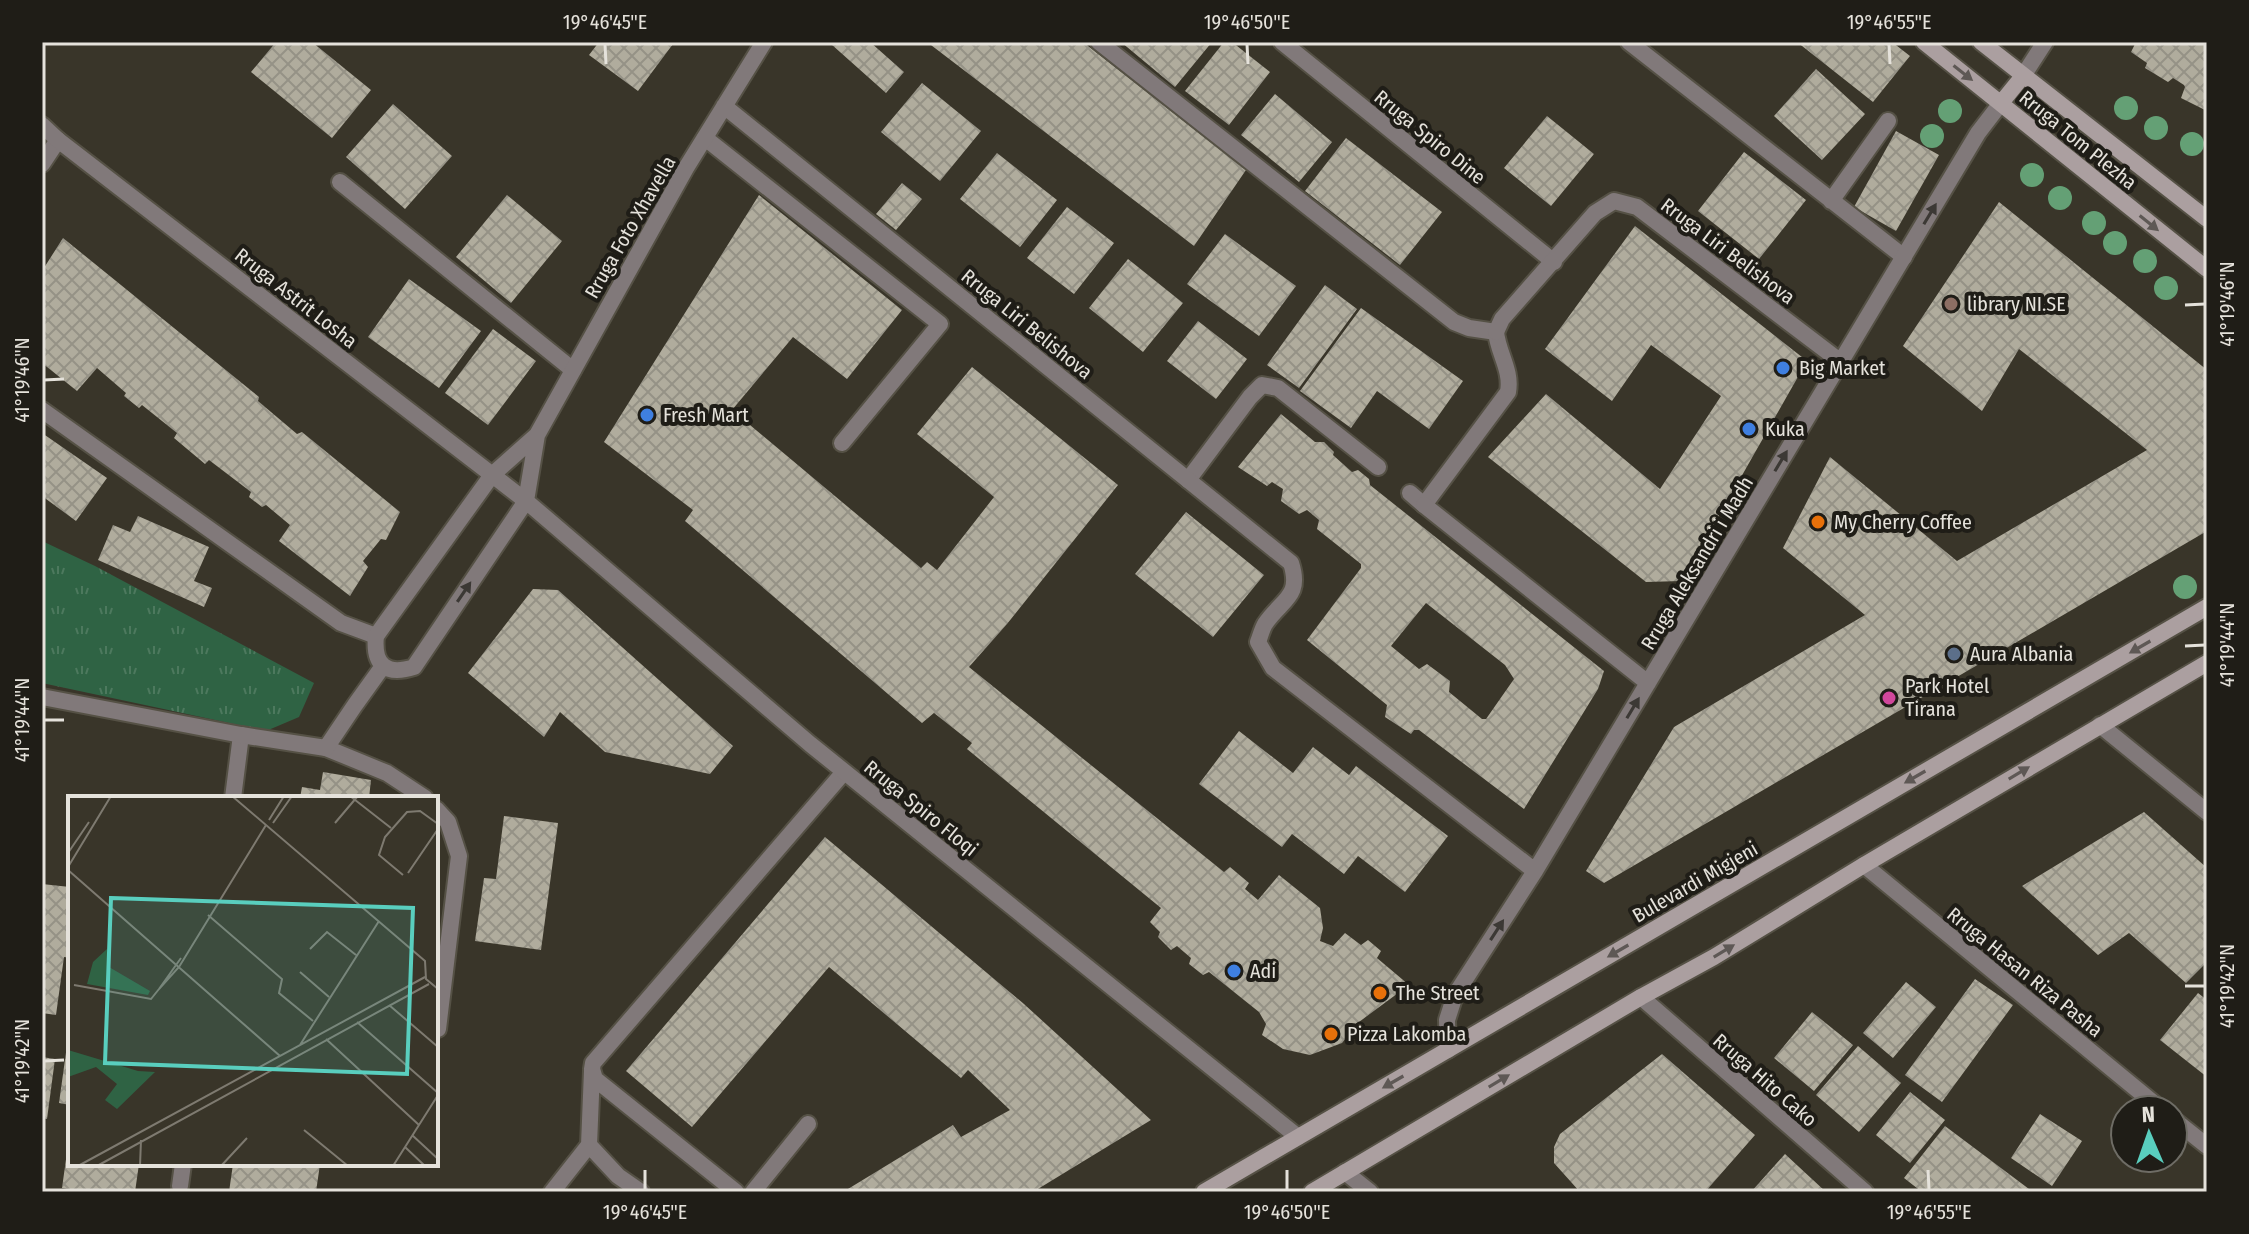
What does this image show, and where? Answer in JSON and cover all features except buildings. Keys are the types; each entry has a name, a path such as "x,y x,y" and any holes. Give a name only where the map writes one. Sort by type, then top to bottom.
{"main road":[{"name":"Rruga Tom Plezha","path":"1924,42 2207,269"},
{"name":"Rruga Tom Plezha","path":"1981,42 2204,211"},
{"path":"2001,103 2023,76"},
{"name":"Bulevardi Migjeni","path":"1204,1192 2207,607"},
{"path":"1312,1192 2207,663"}],"street":[{"name":"Rruga Foto Xhavella","path":"537,435 705,138 764,42"},
{"path":"1099,42 1454,322 1496,332 1510,380 1508,392 1424,505"},
{"name":"Rruga Spiro Dine","path":"1282,42 1554,262"},
{"path":"1629,42 1904,257"},
{"path":"2023,76 2045,42"},
{"name":"Rruga Aleksandri i Madh","path":"1448,1050 1447,1020 1455,995 1535,871 1978,133 2001,103"},
{"name":"Rruga Liri Belishova","path":"724,106 1291,563 1296,579 1290,595 1264,626 1258,642 1273,668 1535,871"},
{"path":"1831,201 1888,121"},
{"name":"Rruga Astrit Losha","path":"42,125 526,501"},
{"path":"705,138 940,324 842,443"},
{"path":"42,164 58,140"},
{"path":"340,182 573,370"},
{"name":"Rruga Liri Belishova","path":"1496,332 1502,319 1595,213 1614,201 1637,207 1841,362"},
{"path":"1188,480 1262,385 1278,388 1378,467"},
{"path":"42,410 341,623 376,636"},
{"path":"537,435 526,501 414,667 398,672 383,666 374,652 376,636 492,475 537,435"},
{"path":"1410,493 1648,683"},
{"name":"Rruga Spiro Floqi","path":"526,501 844,772 1298,1137"},
{"path":"326,748 383,666"},
{"path":"42,697 326,748 387,773 422,796"},
{"path":"2100,725 2207,812"},
{"path":"233,796 241,735"},
{"path":"552,1192 589,1145 593,1063 844,772"},
{"path":"438,811 448,822 459,856 438,1029"},
{"name":"Rruga Hasan Riza Pasha","path":"1864,865 2143,1094"},
{"name":"Rruga Hito Cako","path":"1641,997 1865,1192"},
{"path":"592,1069 595,1079 736,1192"},
{"path":"753,1192 808,1124"},
{"path":"2189,1132 2207,1146"},
{"path":"589,1145 618,1176 641,1192"},
{"path":"180,1186 183,1166"},
{"path":"1345,1172 1370,1192"}],"green space":[{"path":"42,541 314,683 299,717 266,731 42,683"}],"place":[{"name":"library NI.SE","path":"1951,304"},
{"name":"Big Market","path":"1783,368"},
{"name":"Fresh Mart","path":"647,415"},
{"name":"Kuka","path":"1749,429"},
{"name":"My Cherry Coffee","path":"1818,522"},
{"name":"Aura Albania","path":"1954,654"},
{"name":"Park Hotel Tirana","path":"1889,698"},
{"name":"Adi","path":"1234,971"},
{"name":"The Street","path":"1380,993"},
{"name":"Pizza Lakomba","path":"1331,1034"}]}
